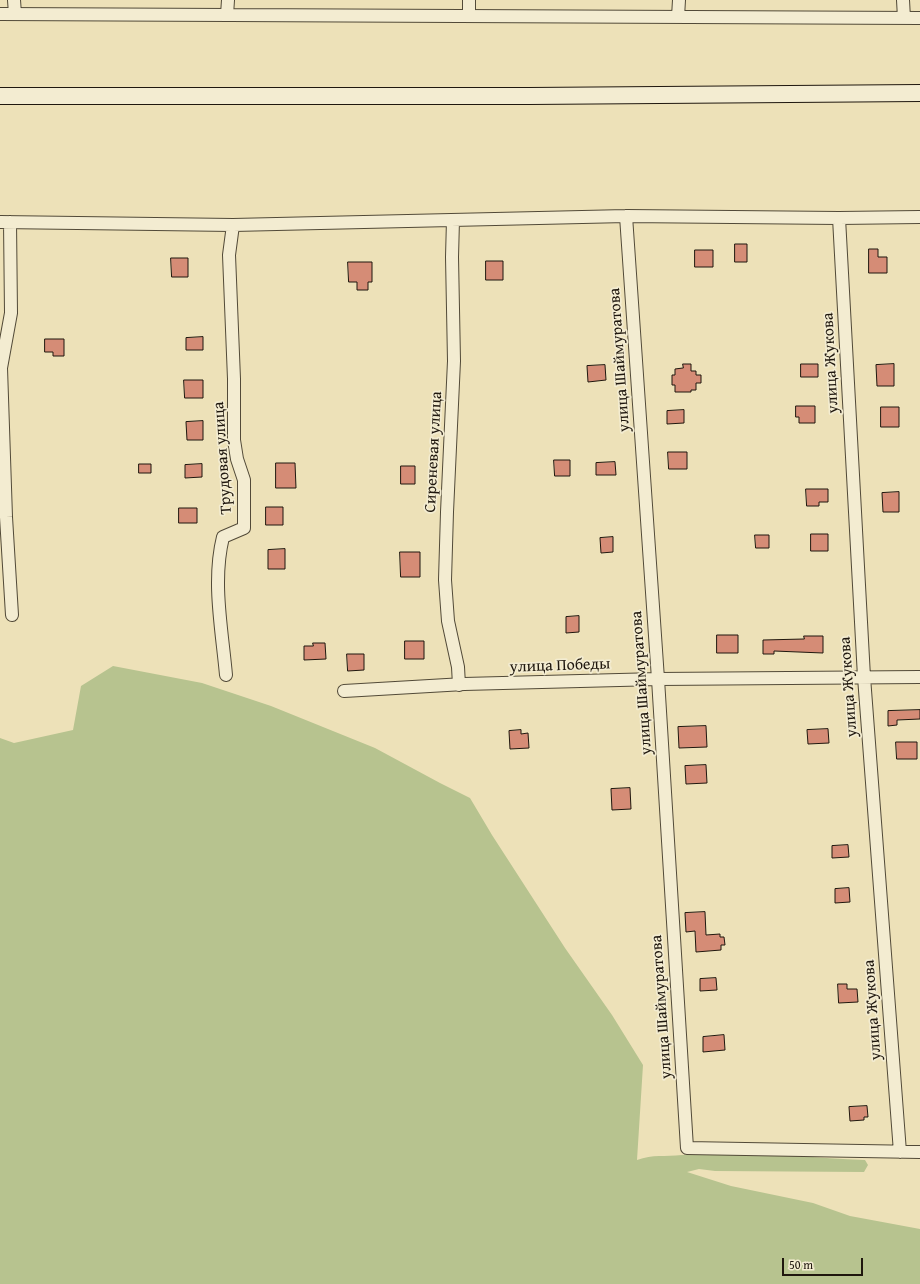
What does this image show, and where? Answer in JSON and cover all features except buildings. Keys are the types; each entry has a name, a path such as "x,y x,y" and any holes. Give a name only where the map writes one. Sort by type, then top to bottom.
{"main road":[{"path":"0,96 529,96 920,93"}],"street":[{"path":"14,0 15,14"},
{"path":"228,0 228,15"},
{"path":"469,0 469,16"},
{"path":"678,17 679,0"},
{"path":"903,0 904,18"},
{"path":"0,14 920,18"},
{"path":"12,615 6,517 1,368 11,313 5,222 233,224 626,216 839,218 920,217"},
{"name":"улица Шаймуратова","path":"626,216 688,1148 900,1152"},
{"name":"улица Жукова","path":"839,218 864,677 900,1152"},
{"name":"Сиреневая улица","path":"453,220 452,257 454,361 446,512 445,580 448,621 458,667 459,684"},
{"name":"Трудовая улица","path":"226,675 217,578 219,553 223,537 244,528 244,480 236,459 234,440 234,379 229,255 233,224"},
{"name":"улица Победы","path":"344,691 459,684 658,679 920,677"},
{"path":"900,1152 920,1152"}],"green space":[{"path":"113,666 202,683 271,706 375,748 470,798 492,835 565,948 612,1015 643,1065 637,1160 654,1156 727,1154 865,1160 868,1165 864,1172 715,1171 699,1169 687,1172 731,1186 813,1203 850,1216 920,1229 920,1284 0,1284 0,738 14,743 73,730 81,686"}]}
